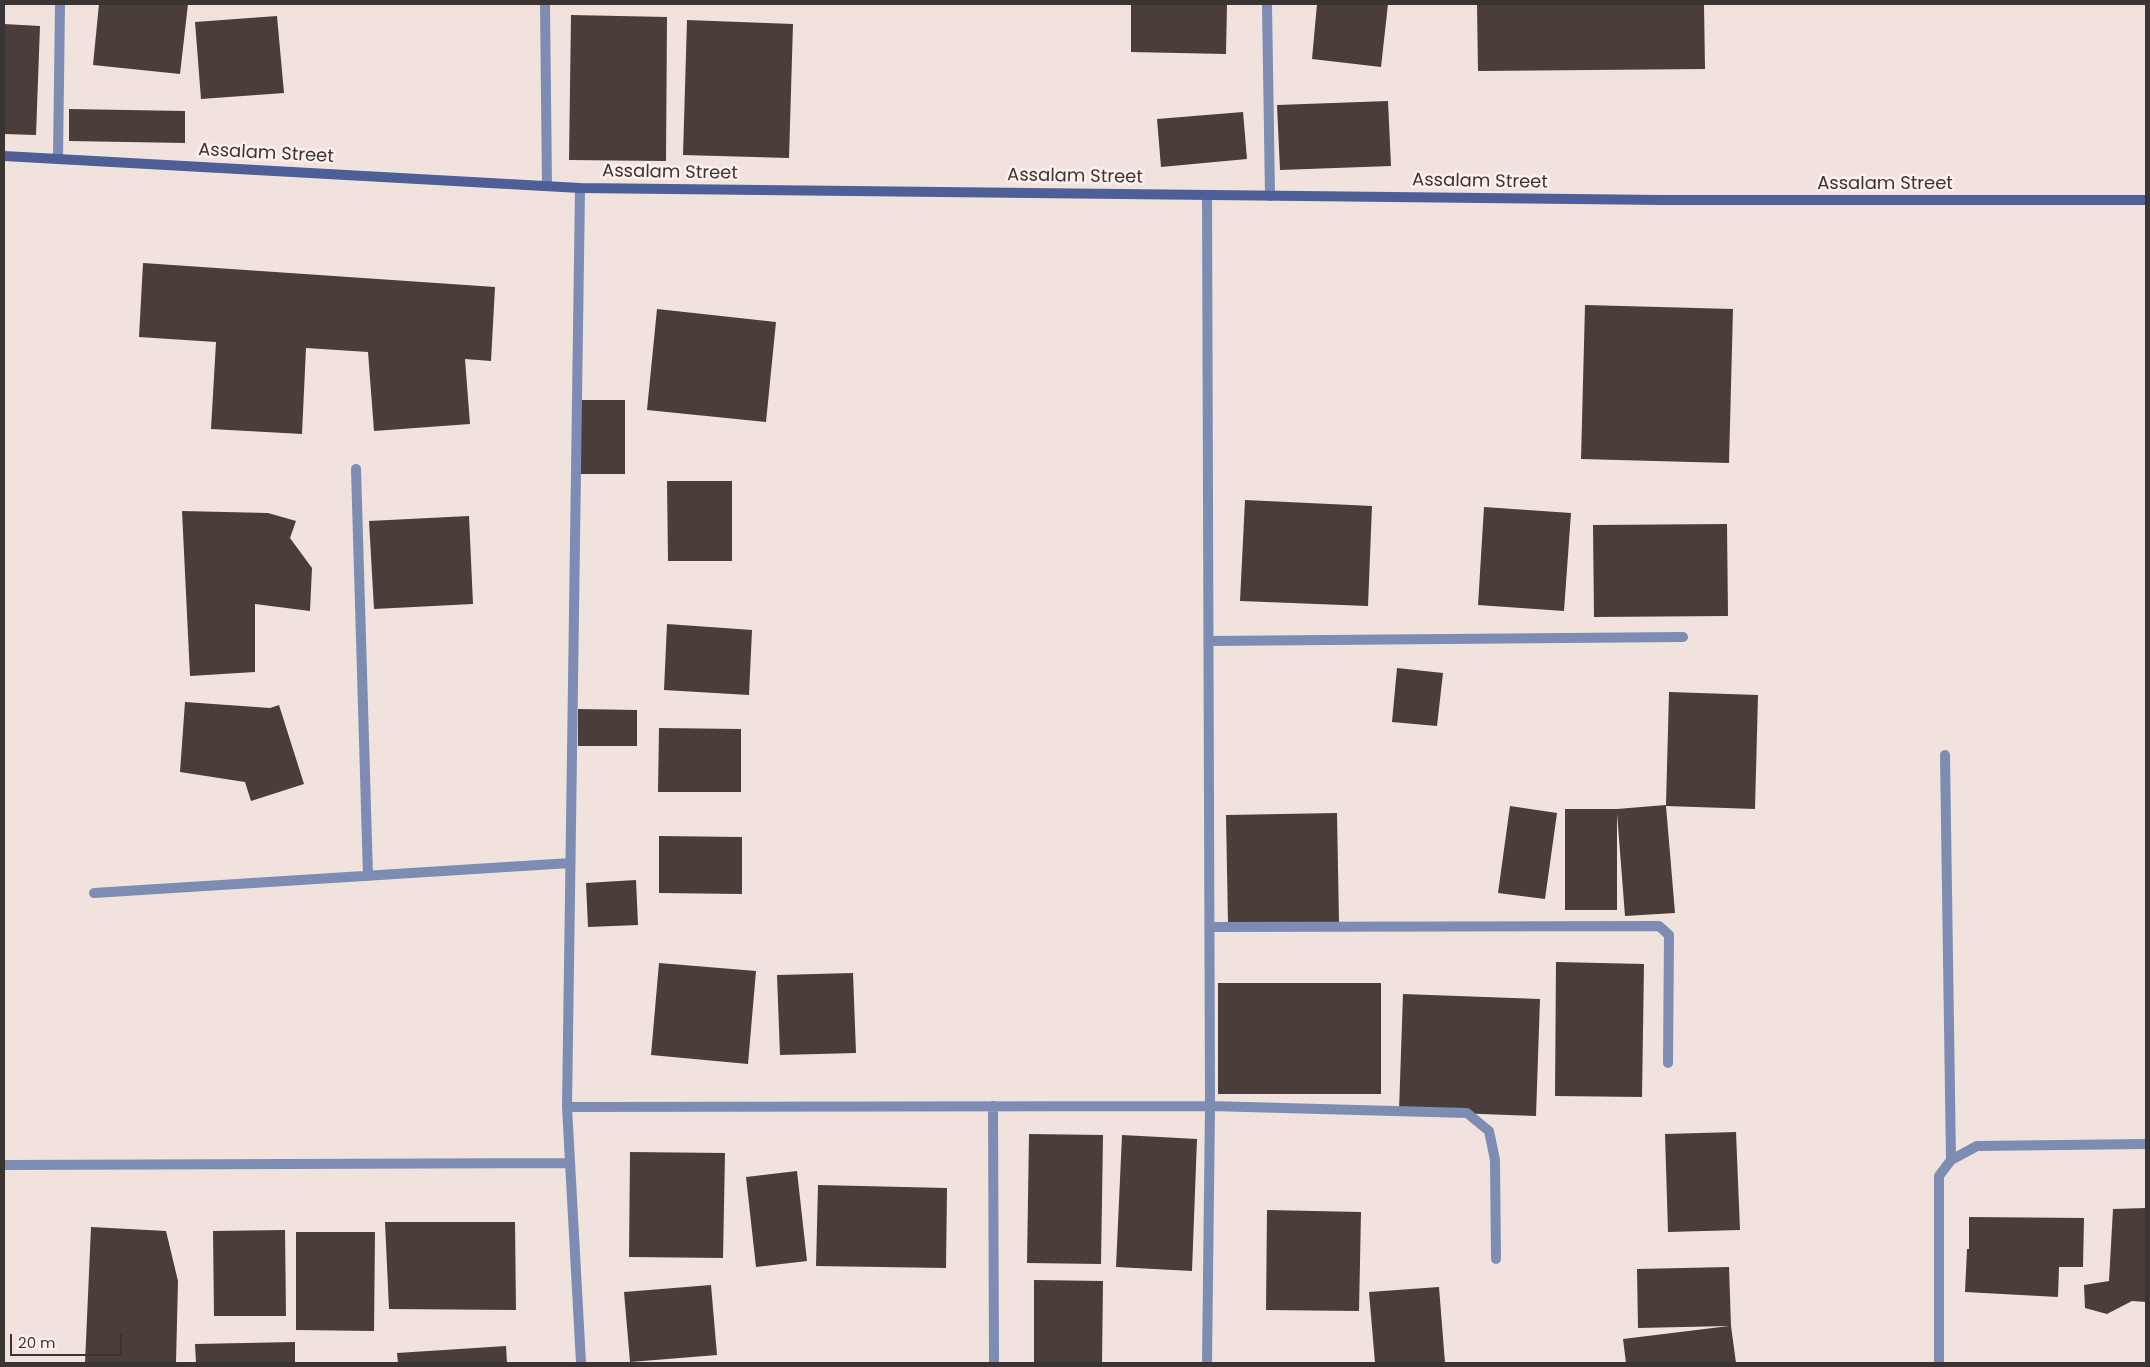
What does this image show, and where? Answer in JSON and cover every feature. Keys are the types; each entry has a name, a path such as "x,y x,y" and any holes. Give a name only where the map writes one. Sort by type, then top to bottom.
{"main road":[{"name":"Assalam Street","path":"4,156 580,188 1662,200 2146,200"}],"street":[{"path":"58,158 60,4"},
{"path":"545,4 547,186"},
{"path":"1267,4 1270,196"},
{"path":"580,188 567,1107 581,1363"},
{"path":"1207,195 1210,927 1207,1363"},
{"path":"356,469 368,876"},
{"path":"1209,640 1683,637"},
{"path":"1945,755 1951,1160"},
{"path":"94,893 570,863"},
{"path":"1210,927 1659,926 1669,935 1668,1063"},
{"path":"993,1106 994,1363"},
{"path":"567,1107 1210,1106 1467,1113 1489,1131 1495,1160 1496,1259"},
{"path":"1939,1363 1939,1176 1951,1160 1977,1146 2146,1144"},
{"path":"4,1165 570,1163"}],"building":[{"path":"99,4 188,4 180,74 93,65"},
{"path":"1131,4 1227,4 1226,54 1131,52"},
{"path":"1317,4 1388,4 1381,67 1312,59"},
{"path":"1477,4 1704,4 1705,69 1478,71"},
{"path":"571,15 667,17 666,161 569,160"},
{"path":"277,16 284,93 201,99 195,22"},
{"path":"687,20 793,24 789,158 683,155"},
{"path":"4,24 40,26 36,135 4,134"},
{"path":"1388,101 1391,166 1280,170 1277,105"},
{"path":"69,109 185,111 185,143 69,141"},
{"path":"1243,112 1247,159 1161,167 1157,119"},
{"path":"143,263 495,287 491,361 465,359 470,424 374,431 368,352 306,348 302,434 211,429 216,342 139,337"},
{"path":"1585,305 1733,309 1729,463 1581,459"},
{"path":"657,309 776,322 766,422 647,410"},
{"path":"579,400 625,400 625,474 579,474"},
{"path":"667,481 732,481 732,561 668,561"},
{"path":"1245,500 1372,506 1368,606 1240,601"},
{"path":"1484,507 1571,513 1564,611 1478,605"},
{"path":"182,511 268,513 296,521 290,538 312,568 310,611 255,604 255,672 190,676"},
{"path":"469,516 473,604 374,609 369,521"},
{"path":"1727,524 1728,616 1594,617 1593,525"},
{"path":"667,624 752,630 749,695 664,690"},
{"path":"1397,668 1443,673 1437,726 1392,722"},
{"path":"1669,692 1758,695 1755,809 1666,806 1675,913 1625,916 1617,813 1617,910 1565,910 1565,809 1617,809 1666,805"},
{"path":"185,702 270,708 279,705 304,784 251,801 245,782 180,772"},
{"path":"578,709 637,710 637,746 578,746"},
{"path":"659,728 741,729 741,792 658,792"},
{"path":"1510,806 1557,813 1545,899 1498,893"},
{"path":"1337,813 1339,922 1228,924 1226,815"},
{"path":"659,836 742,837 742,894 659,893"},
{"path":"636,880 638,925 588,927 586,883"},
{"path":"1556,962 1644,964 1642,1097 1555,1096"},
{"path":"659,963 756,971 748,1064 651,1055"},
{"path":"853,973 856,1053 780,1055 777,975"},
{"path":"1218,983 1381,983 1381,1094 1218,1094"},
{"path":"1403,994 1540,999 1536,1116 1399,1111"},
{"path":"1736,1132 1740,1230 1668,1232 1665,1134"},
{"path":"1029,1134 1103,1135 1101,1264 1027,1263"},
{"path":"1122,1135 1197,1139 1192,1271 1116,1267"},
{"path":"630,1152 725,1153 723,1258 629,1257"},
{"path":"797,1171 807,1261 756,1267 746,1177"},
{"path":"818,1185 947,1188 946,1268 816,1266"},
{"path":"2146,1208 2146,1302 2132,1301 2107,1314 2085,1308 2084,1285 2109,1281 2113,1209"},
{"path":"1267,1210 1361,1212 1359,1311 1266,1310"},
{"path":"1969,1217 2084,1218 2083,1267 2059,1267 2058,1297 1965,1292 1967,1249 1969,1249"},
{"path":"385,1222 515,1222 516,1310 389,1309"},
{"path":"91,1227 166,1231 178,1281 176,1363 85,1363"},
{"path":"285,1230 286,1316 214,1316 213,1231"},
{"path":"296,1232 375,1232 374,1331 296,1330"},
{"path":"1729,1267 1731,1326 1736,1363 1626,1363 1623,1339 1729,1326 1638,1328 1637,1269"},
{"path":"1034,1280 1103,1281 1102,1363 1034,1363"},
{"path":"711,1285 717,1355 630,1362 624,1292"},
{"path":"1439,1287 1445,1363 1375,1363 1369,1292"},
{"path":"295,1342 295,1363 196,1363 195,1344"},
{"path":"506,1346 507,1363 398,1363 397,1353"}]}
